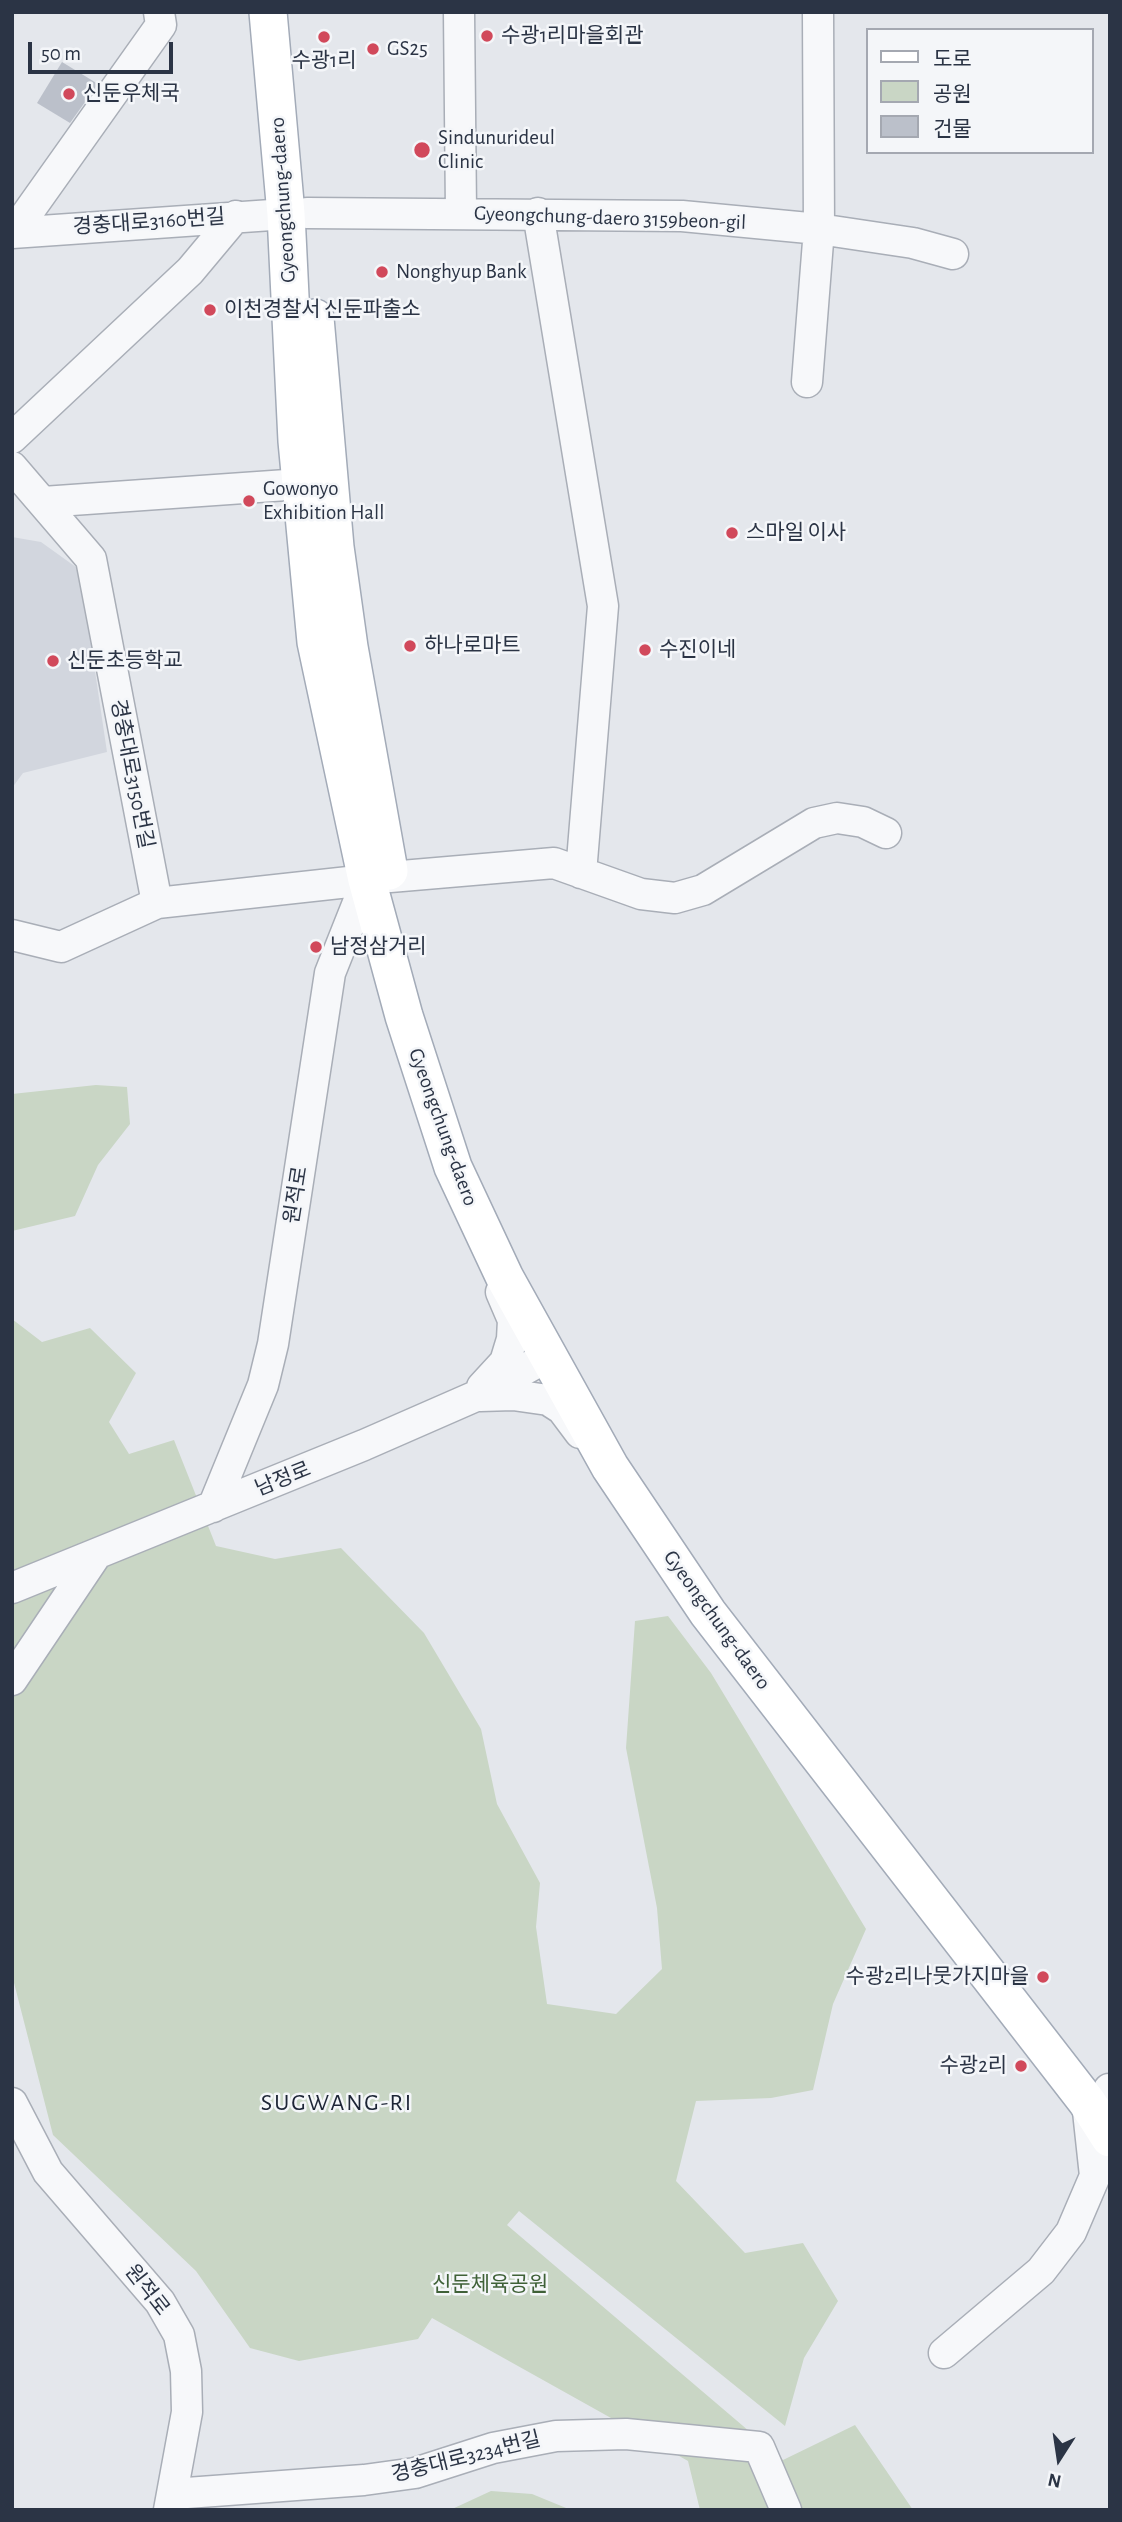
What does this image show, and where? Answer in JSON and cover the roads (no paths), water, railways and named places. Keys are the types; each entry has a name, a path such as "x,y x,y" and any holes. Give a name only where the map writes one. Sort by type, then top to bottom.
{"main road":[{"name":"Gyeongchung-daero","path":"268,12 297,213 334,547 379,878 404,1016 453,1167 489,1246 556,1353 752,1634 862,1770 1104,2093 1110,2138"},
{"name":"Gyeongchung-daero","path":"293,12 300,484 316,642 379,878 472,1160 556,1353 610,1467 708,1613 1104,2093"}],"street":[{"path":"13,232 161,25 159,12"},
{"path":"459,12 461,212"},
{"path":"807,382 819,229 818,12"},
{"name":"Gyeongchung-daero 3159beon-gil","path":"297,213 461,212 682,216 819,229 913,243 953,254"},
{"name":"경충대로3160번길","path":"13,232 297,213"},
{"path":"538,213 603,606 581,873"},
{"path":"12,438 190,271 236,216"},
{"name":"경충대로3150번길","path":"12,467 91,559 157,903"},
{"path":"43,502 300,484"},
{"path":"12,935 61,947 157,903 379,878 554,863 641,894 675,898 703,890 814,823 838,817 863,821 886,833"},
{"name":"원적로","path":"213,1507 247,1428 270,1358 330,973 379,878"},
{"path":"477,1396 490,1375 505,1362 512,1339 513,1320 486,1258 489,1246"},
{"name":"남정로","path":"12,1588 477,1396 556,1353"},
{"path":"477,1396 513,1395 548,1400 562,1409 576,1426 594,1459 610,1467"},
{"path":"12,1680 96,1555"},
{"path":"944,2353 1041,2271 1071,2232 1095,2176 1104,2093"},
{"name":"원적로","path":"12,2103 48,2172 160,2302 179,2334 186,2371 187,2412 171,2502"},
{"name":"경충대로3234번길","path":"171,2502 402,2475 493,2448 556,2436 626,2434 759,2447 786,2510"}],"place":[{"name":"수광1리마을회관","path":"487,36"},
{"name":"수광1리","path":"324,37"},
{"name":"GS25","path":"373,49"},
{"name":"신둔우체국","path":"69,94"},
{"name":"Sindunurideul Clinic","path":"422,150"},
{"name":"Nonghyup Bank","path":"382,272"},
{"name":"이천경찰서 신둔파출소","path":"210,310"},
{"name":"Gowonyo Exhibition Hall","path":"249,501"},
{"name":"스마일 이사","path":"732,533"},
{"name":"하나로마트","path":"410,646"},
{"name":"수진이네","path":"645,650"},
{"name":"신둔초등학교","path":"53,661"},
{"name":"남정삼거리","path":"316,947"},
{"name":"수광2리나뭇가지마을","path":"1043,1977"},
{"name":"수광2리","path":"1021,2066"}],"district":[{"name":"SUGWANG-RI","path":"337,2103"}],"park label":[{"name":"신둔체육공원","path":"490,2285"}]}
